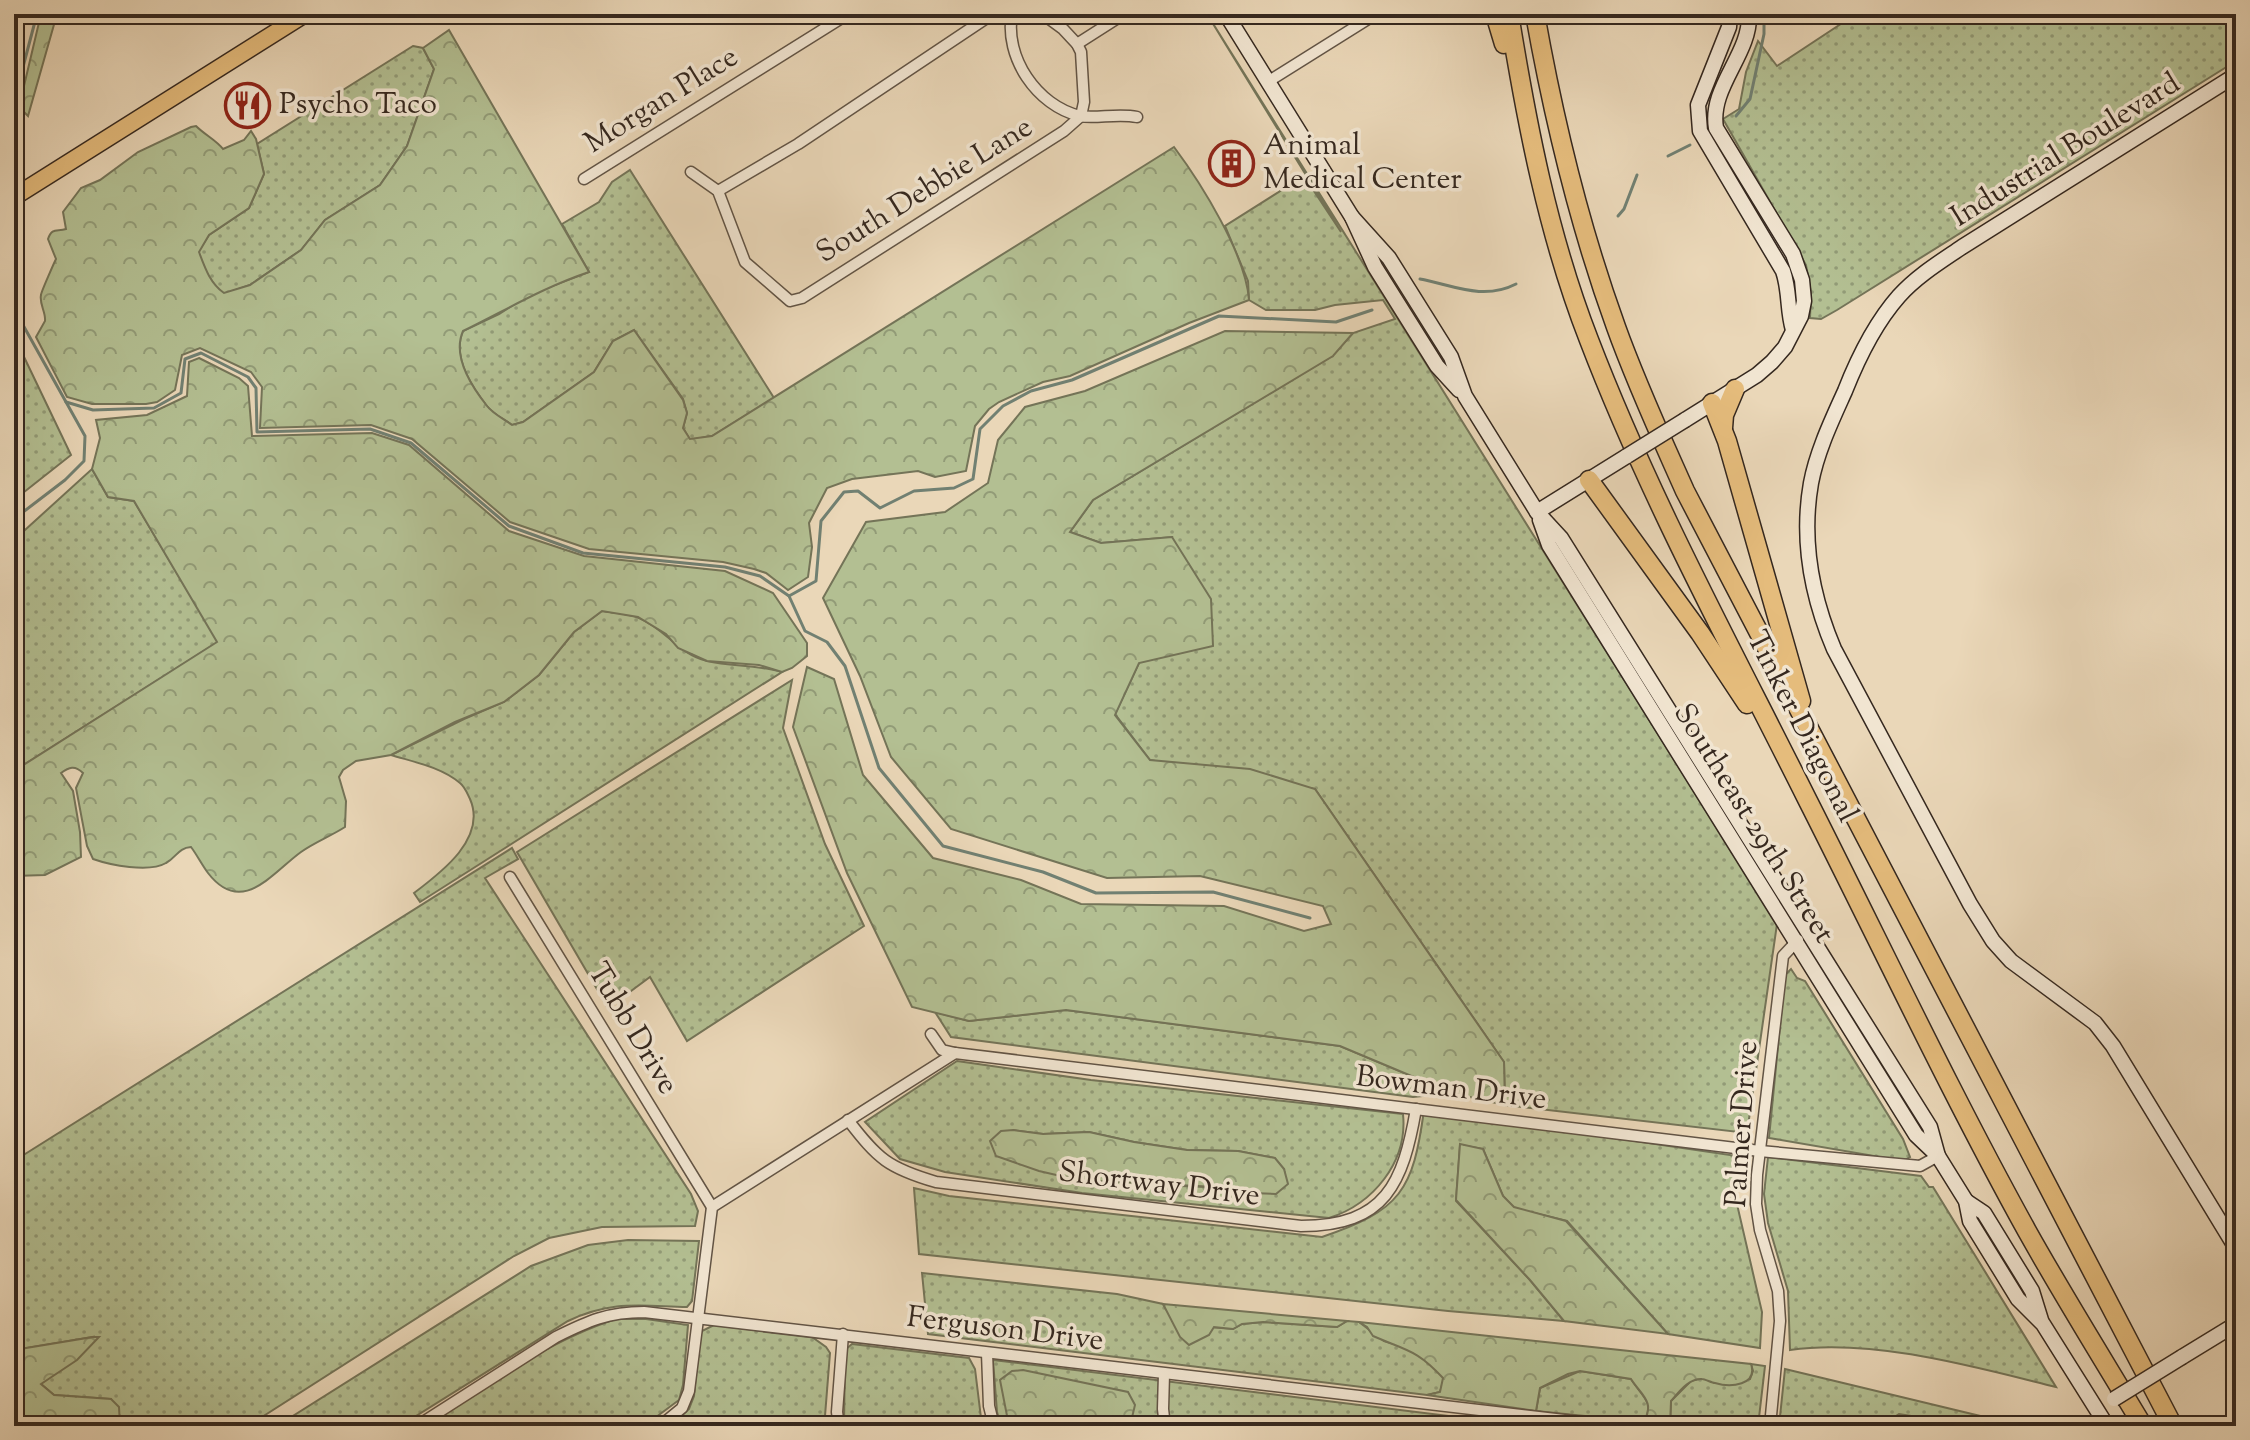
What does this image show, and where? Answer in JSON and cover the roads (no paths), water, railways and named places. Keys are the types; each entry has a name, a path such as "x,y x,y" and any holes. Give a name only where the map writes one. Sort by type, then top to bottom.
{"highway":[{"path":"1495,14 1526,120"},
{"name":"Tinker Diagonal","path":"1509,14 1526,120 1567,276 1621,419 1694,579 2007,1193 2074,1314 2143,1426"},
{"name":"Tinker Diagonal","path":"1535,14 1573,192 1617,329 1685,491 2173,1426"},
{"path":"1723,430 1724,415 1735,389"},
{"path":"1712,403 1723,430 1809,730"},
{"path":"1589,480 1700,633 1801,786"}],"main road":[{"path":"14,197 305,14"},
{"name":"Southeast 29th Street","path":"1226,14 1352,217 1375,267 1437,366 1465,396 1537,512 1561,538 1930,1127 1938,1156"},
{"path":"1730,14 1729,27 1698,105 1700,131 1783,271 1793,330"},
{"path":"1537,512 1735,389 1772,362 1785,347 1801,316 1804,301 1802,280 1793,254 1716,128 1716,107 1747,31 1749,14"},
{"name":"Industrial Boulevard","path":"2236,75 1925,272 1899,296 1878,325 1851,376 1822,447 1811,482 1808,535 1811,581 1834,649 1970,904 1993,941 2011,961 2095,1023 2113,1046 2236,1248"},
{"path":"1743,204 1757,195"},
{"name":"Southeast 29th Street","path":"1537,512 1549,545 1795,942 1916,1135 1938,1156 1966,1201 1984,1213 2032,1291 2043,1324 2107,1426"},
{"path":"2096,1410 2236,1324"}],"street":[{"name":"Morgan Place","path":"584,179 848,14"},
{"path":"691,172 718,191 798,144 991,15 1000,14"},
{"path":"1012,14 1010,41 1014,53 1043,97 1081,116 1120,114 1137,117"},
{"path":"1031,14 1048,18 1077,44 1084,102 1081,116"},
{"path":"1077,44 1124,14"},
{"path":"1269,81 1376,14"},
{"name":"South Debbie Lane","path":"718,191 745,262 790,301 802,298 1064,131 1081,116"},
{"name":"Tubb Drive","path":"510,877 712,1207"},
{"name":"Palmer Drive","path":"1770,1426 1780,1321 1778,1291 1760,1230 1756,1204 1783,956 1807,930"},
{"path":"931,1034 942,1050 955,1053"},
{"path":"660,1426 682,1408 689,1391 712,1207 955,1053"},
{"name":"Bowman Drive","path":"955,1053 1760,1151 1920,1166 1938,1156"},
{"name":"Shortway Drive","path":"848,1120 868,1145 900,1172 936,1182 1301,1226 1329,1226 1358,1218 1380,1201 1397,1181 1408,1154 1416,1109"},
{"name":"Ferguson Drive","path":"417,1426 556,1337 617,1312 644,1312 843,1334 1616,1426"},
{"path":"839,1426 837,1412 843,1334"},
{"path":"987,1353 989,1406 994,1426"},
{"path":"1164,1374 1165,1426"}],"waterway":[{"path":"14,101 37,14"},
{"path":"1736,116 1750,99 1764,34 1764,14"},
{"path":"1668,156 1690,145"},
{"path":"1618,216 1624,209 1637,175"},
{"path":"1420,279 1480,291 1504,289 1516,284"},
{"path":"14,302 23,325 85,436 84,461 65,480 14,519"},
{"path":"789,596 816,581 821,521 844,492 858,491 880,508 914,491 954,488 973,479 980,429 1003,406 1031,391 1072,380 1219,316 1336,322 1372,310"},
{"path":"66,402 93,410 154,408 181,393 185,359 201,353 248,377 256,388 257,432 370,429 411,443 509,526 583,553 725,567 760,576 789,596 805,631 827,642 845,666 879,768 943,846 1043,872 1096,893 1213,892 1310,918"}],"place":[{"name":"Psycho Taco","path":"248,105"},
{"name":"Animal Medical Center","path":"1232,163"}]}
